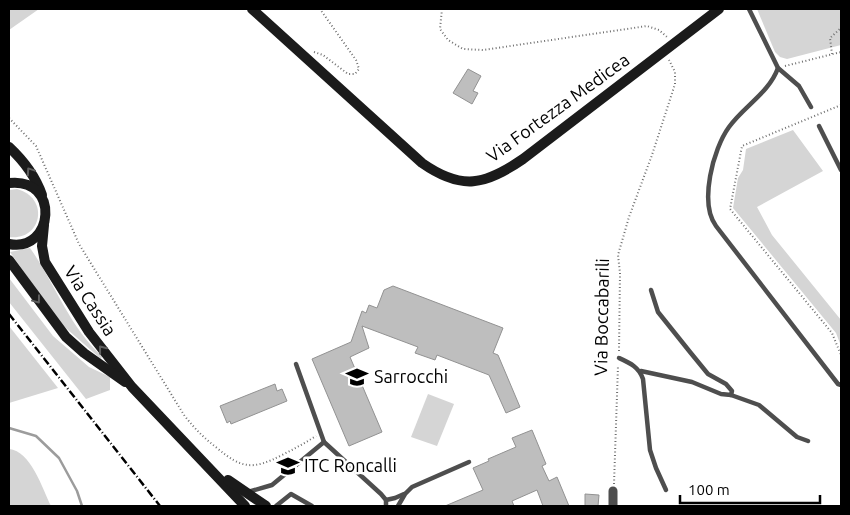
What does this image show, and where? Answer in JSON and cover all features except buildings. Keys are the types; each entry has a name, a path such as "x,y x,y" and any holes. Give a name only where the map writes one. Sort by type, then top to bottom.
{"main road":[{"name":"Via Fortezza Medicea","path":"252,9 422,163 439,174 466,182 491,177 511,167 719,9"},
{"path":"9,146 34,176 44,200"},
{"path":"9,183 20,182 30,186 44,200"},
{"name":"Via Cassia","path":"44,200 46,209 42,246 45,262 84,326 132,387 201,458"},
{"path":"9,244 22,244 31,240 39,234 44,225"},
{"name":"Via Cassia","path":"9,260 69,341 107,371 132,387"},
{"path":"201,458 245,493 266,506"},
{"path":"201,458 245,506"}],"street":[{"path":"613,491 613,506"}],"lane":[{"path":"749,9 778,68 799,86 811,108"},
{"path":"778,68 765,90 724,134 711,174 708,206 716,226 838,384 841,385"},
{"path":"819,126 841,170"},
{"path":"651,290 658,312 708,374 726,384 732,392 731,395"},
{"path":"619,358 637,367 643,379 650,450 666,490"},
{"path":"296,364 324,442 378,491 386,500 386,506"},
{"path":"640,371 692,382 721,394 731,395 759,406 797,437 808,441"},
{"path":"245,493 272,485 324,442"},
{"path":"386,500 405,494 417,484 469,462"},
{"path":"276,506 291,494 312,506"},
{"path":"398,506 405,494"}],"path":[{"path":"311,50 348,74 355,74 359,69 356,60 320,9"},
{"path":"442,9 440,29 448,40 463,49 484,50 647,26 654,27 662,32 672,45"},
{"path":"832,54 830,39 841,28"},
{"name":"Via Boccabarili","path":"613,491 619,358 620,273 618,255 629,217 675,84 675,72 663,52"},
{"path":"778,68 841,52"},
{"path":"841,105 742,146 730,209 832,333 841,355"},
{"path":"9,118 36,146 82,249 184,415 200,433 231,460 251,466 266,463 320,434"}],"shaded area":[{"path":"9,9 39,9 9,30"},
{"path":"757,9 841,9 841,45 787,59 780,57 775,52"},
{"path":"793,130 823,171 757,207 772,235 841,320 841,346 836,333 733,208 738,178 743,170 746,149"},
{"path":"17,189 27,194 34,201 38,209 38,218 35,226 29,232 20,236 9,237 9,190"},
{"path":"30,248 71,318 80,332 102,356 101,359 59,322 10,252"},
{"path":"9,278 53,336 89,367 110,377 110,390 86,399 9,302"},
{"path":"9,326 58,388 9,403"},
{"path":"428,394 454,404 437,446 411,437"},
{"path":"9,449 17,451 30,463 51,506 9,506"}],"waterway":[{"path":"9,428 36,436 59,458 77,491 82,506"}],"railway":[{"path":"9,314 160,506"}],"place":[{"name":"Sarrocchi","path":"357,377"},
{"name":"ITC Roncalli","path":"288,466"}]}
